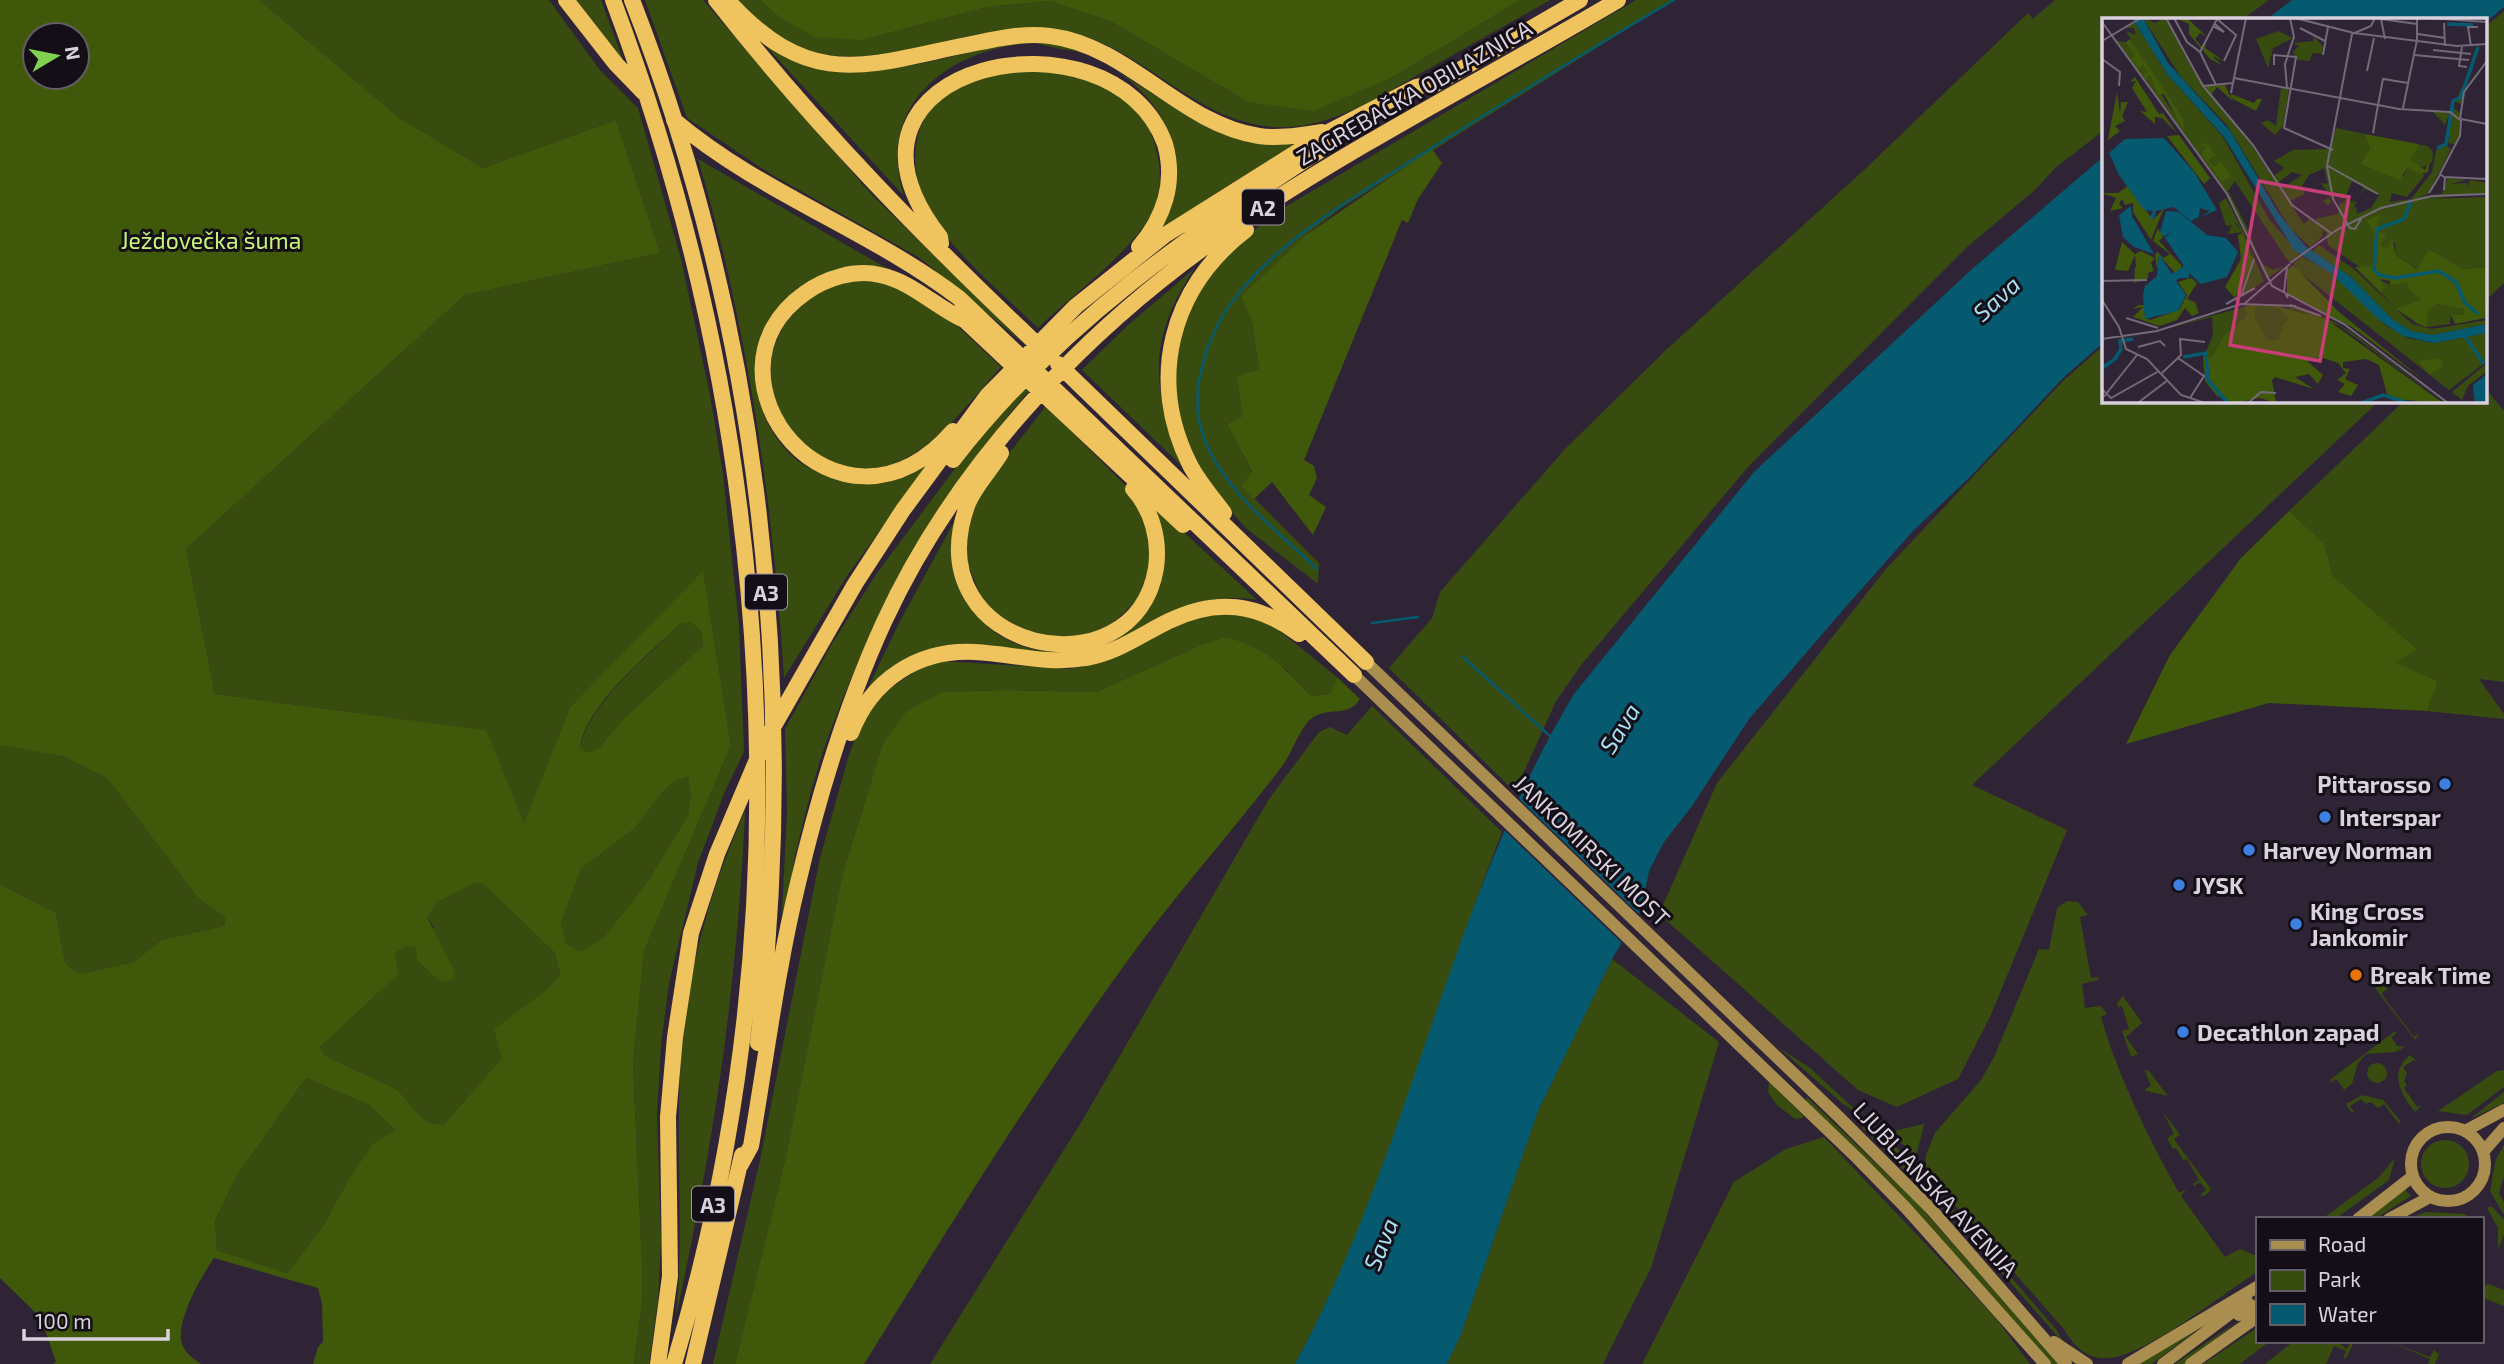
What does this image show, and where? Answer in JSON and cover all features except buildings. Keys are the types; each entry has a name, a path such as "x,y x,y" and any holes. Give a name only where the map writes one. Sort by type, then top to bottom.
{"highway":[{"path":"566,0 632,82 691,134 746,172 926,272 959,298 1111,439 1349,671"},
{"name":"A3","path":"613,0 673,175 702,292 732,444 752,609 756,834 747,989 726,1143 699,1272 674,1364"},
{"name":"A3","path":"632,0 669,104 705,227 744,411 761,537 772,684 775,825 764,991 740,1166 693,1364"},
{"path":"716,0 818,124 942,252 1366,662"},
{"path":"728,0 757,32 777,44 829,64 870,65 1000,38 1049,36 1092,46 1195,111 1235,130 1280,137 1332,130"},
{"name":"ZAGREBAČKA OBILAZNICA","path":"1081,312 1238,203 1340,137 1580,0"},
{"name":"ZAGREBAČKA OBILAZNICA","path":"824,784 849,708 886,619 946,512 983,460 1016,422 1101,334 1188,259 1248,217 1618,0"},
{"path":"942,252 940,237 914,198 905,166 908,138 917,111 946,79 986,58 1029,51 1065,54 1114,76 1139,99 1156,124 1169,166 1168,194 1157,223 1137,249 1089,295 1081,312 990,401 914,464 880,475 851,476 820,466 800,452 775,421 766,399 765,350 778,320 798,297 822,282 857,274 881,275 925,294 964,320"},
{"path":"1089,295 1166,235 1332,130 1416,87 1439,82"},
{"path":"1263,562 1198,480 1180,443 1172,419 1167,376 1173,331 1192,288 1232,240 1391,131"},
{"path":"822,212 832,228 897,268 964,320 1201,541 1252,579"},
{"path":"658,1364 670,1276 668,1117 675,1037 691,933 716,854 764,743 820,645 903,510 990,401"},
{"path":"1016,422 1000,455 967,504 958,548 960,568 978,604 999,626 1018,637 1059,646 1091,640 1126,620 1149,592 1157,561 1152,521 1142,498 1110,457"},
{"path":"740,1166 751,1146 797,884 824,784 836,772 856,718 871,695 902,669 937,654 975,652 1029,660 1075,660 1109,651 1184,615 1230,606 1257,610 1272,616 1349,671"}],"main road":[{"name":"JANKOMIRSKI MOST","path":"1366,662 1769,1049"},
{"name":"JANKOMIRSKI MOST","path":"1349,671 1758,1062"},
{"name":"LJUBLJANSKA AVENIJA","path":"1769,1049 1932,1210 2066,1364"},
{"name":"LJUBLJANSKA AVENIJA","path":"1758,1062 1905,1207 2045,1364"},
{"path":"2465,1131 2504,1110"},
{"path":"2447,1127 2465,1131 2483,1152 2483,1178 2470,1195 2445,1202 2430,1197 2419,1188 2413,1176 2413,1153 2425,1135 2447,1127"},
{"path":"2483,1152 2504,1128"},
{"path":"2361,1217 2413,1176"},
{"path":"2393,1217 2430,1197"},
{"path":"2128,1364 2256,1288"},
{"path":"2163,1364 2205,1335 2256,1294"},
{"path":"2205,1335 2256,1306"},
{"path":"2191,1364 2256,1318"},
{"path":"2037,1330 2087,1364"}],"green space":[{"name":"Ježdovečka šuma","path":"0,0 259,0 401,119 483,168 616,120 660,253 465,295 186,549 215,694 486,730 524,823 570,707 703,571 731,745 644,951 633,1064 642,1264 642,1302 634,1364 313,1364 318,1347 323,1342 322,1304 318,1288 214,1258 192,1297 181,1329 185,1351 201,1364 53,1364 56,1362 41,1318 0,1278 0,884 56,913 65,963 79,974 134,962 161,940 224,926 225,918 197,897 107,778 62,756 0,745","holes":["690,622 701,631 703,646 622,720 598,749 587,752 580,747 594,714 621,681 680,624","688,777 691,794 688,815 647,882 604,937 581,951 566,944 561,923 581,869 635,828 663,791 675,781","475,883 484,884 555,953 560,975 548,989 494,1029 502,1058 443,1125 429,1123 398,1090 324,1055 320,1047 398,974 395,953 404,947 416,946 417,960 441,982 452,979 455,972 427,917 438,902","306,1078 369,1105 395,1130 373,1144 347,1182 323,1226 287,1273 217,1250 215,1221 236,1177"]},
{"path":"259,0 549,0 599,69 638,108 681,259 710,395 723,474 739,626 744,752 725,791 698,863 669,983 661,1045 657,1114 661,1239 658,1301 649,1364 634,1364 642,1302 642,1264 633,1064 644,951 731,745 703,572 570,707 524,824 485,730 215,694 186,549 465,295 660,253 616,120 483,168 401,119"},
{"path":"576,0 601,0 624,62"},
{"path":"645,0 703,0 871,194 1022,342 920,258 769,173 687,118"},
{"path":"734,0 760,0 778,16 862,40 988,7 1050,1 1110,21 1248,102 1391,78 1520,0 1550,0 1351,111 1300,126 1265,126 1233,118 1204,105 1120,52 1090,38 1058,30 1022,29 986,33 878,55 843,56 808,51 774,35"},
{"path":"760,0 1520,0 1391,78 1313,111 1248,102 1110,21 1050,1 988,7 862,40 814,37 778,16"},
{"path":"1636,0 1673,0 1341,208 1303,237 1241,296 1252,323 1259,370 1243,416 1227,424 1252,473 1242,486 1319,563 1318,584 1247,529 1227,507 1203,476 1178,419 1173,353 1196,291 1236,244 1280,210"},
{"path":"2055,0 2269,0 2244,18 2102,18 2102,132 2055,168 2036,189 1967,247 1748,467 1582,664 1556,701 1515,792 1389,668 1432,618 1440,592 1565,449 1666,350 1864,170 2028,13 2033,19"},
{"path":"2504,11 2504,283 2486,300 2486,26"},
{"path":"1034,41 1063,45 1103,62"},
{"path":"1012,42 1033,43 1002,47 973,56 926,87 910,109 900,134 898,164 904,196 763,43 792,59 822,68 854,71 917,64"},
{"path":"1019,58 1043,59 1064,64 1125,95 1145,122 1152,137 1160,169 1157,201 1141,230 1114,260 1038,328 989,282 943,231 926,203 916,173 917,142 929,109 936,99 945,89 968,74"},
{"path":"1116,71 1192,119 1222,133 1305,138 1210,197 1153,238 1170,141 1160,114 1151,102"},
{"path":"1432,149 1442,163 1418,199 1408,223 1402,220 1304,460 1314,466 1317,478 1309,495 1326,507 1313,535 1272,482 1254,499 1241,486 1252,472 1227,424 1243,416 1237,376 1259,370 1252,323 1241,296 1303,237"},
{"path":"698,159 905,279 809,282 797,289 784,303 765,329 757,356 757,384 763,411 775,436 793,457 816,472 844,479 876,473 936,453 849,573 784,678 773,546 756,416 731,287"},
{"path":"1195,268 1168,319 1161,343 1159,367 1165,416 1185,469 1082,370 1127,326"},
{"path":"860,280 893,284 952,321 1001,367 933,440 906,458 869,469 834,464 805,446 783,419 772,387 773,352 790,318 824,289"},
{"path":"2102,347 2102,402 2378,402 1972,785 2067,830 1990,1017 1958,1079 1897,1107 1858,1090 1659,914 1717,783 1886,569 2062,382"},
{"path":"1026,387 1029,391 995,432 933,521 880,615 837,713 819,764 782,913 787,810 785,729 833,642 877,573 968,451"},
{"path":"2486,389 2504,411 2504,682 2479,679 2504,714 2504,719 2427,711 2438,681 2395,663 2417,649 2333,576 2324,543 2289,511 2403,402 2486,402"},
{"path":"1046,406 1131,491 1149,528 1151,565 1138,599 1114,622 1094,634 1069,640 1024,634 983,603 966,559 966,538 979,492"},
{"path":"1147,498 1257,600 1229,598 1204,601 1182,608 1119,639 1071,653 983,647 941,648 921,652 884,672 867,690 899,623 954,522 955,567 961,588 984,623 1021,646 1044,651 1077,651 1094,644 1156,588"},
{"path":"2289,511 2324,543 2333,576 2417,649 2396,663 2438,681 2427,711 2269,703 2126,744 2170,655 2241,558"},
{"path":"1244,613 1276,628 1337,677 1330,694 1311,696 1286,669 1226,637 1201,645 1096,692 943,692 883,743 842,876 786,1156 735,1364 713,1364 760,1160 820,858 859,728 882,694 920,668 941,661 1071,669 1105,661 1185,621 1206,615"},
{"path":"690,622 701,631 703,646 622,720 598,749 587,752 580,747 595,713 622,681 680,624"},
{"path":"1226,637 1253,647 1273,659 1311,696 1330,694 1337,677 1360,699 1348,709 1320,714 1306,724 1283,765 1128,960 1025,1109 864,1364 735,1364 786,1156 842,876 883,743 908,710 943,692 1096,692 1201,645"},
{"path":"1372,706 1502,832 1382,1169 1327,1300 1295,1364 930,1364 1082,1121 1269,799 1319,732 1330,727 1347,735"},
{"path":"0,745 62,756 107,778 197,897 225,918 224,926 161,940 134,962 79,974 65,963 56,913 0,884"},
{"path":"688,777 691,794 688,815 647,882 604,937 581,951 565,944 561,923 581,869 635,828 662,791 675,781"},
{"path":"745,811 736,940 722,1065 702,1189 676,1316 680,1077 686,1008 709,908"},
{"path":"475,883 484,883 555,953 560,975 502,1058 443,1125 429,1123 398,1090 324,1055 320,1047 395,953 404,946 417,946 434,928 427,917 438,902"},
{"path":"2067,901 2078,902 2088,915 2080,917 2091,978 2099,977 2098,980 2082,984 2085,1008 2101,1006 2107,1014 2101,1017 2116,1063 2179,1193 2186,1189 2181,1196 2225,1257 2240,1249 2256,1256 2256,1273 2143,1347 2109,1358 2094,1357 2076,1346 1951,1201 1926,1167 1926,1155 1935,1133 1981,1080 1995,1055 2039,949 2049,950 2057,908"},
{"path":"1612,959 1719,1042 1651,1268 1603,1364 1447,1364 1461,1334 1538,1111"},
{"path":"2383,983 2387,989 2382,993 2383,996 2414,1037 2420,1033 2415,1040 2375,988"},
{"path":"2123,996 2142,1023 2126,1037 2138,1054 2131,1057 2122,1031 2129,1029 2122,1006 2118,1007 2117,1003"},
{"path":"2394,1032 2397,1033 2391,1037 2397,1046 2405,1047 2395,1052 2366,1054 2358,1063 2352,1084 2338,1094 2344,1089 2336,1079 2330,1083 2331,1079"},
{"path":"1778,1047 1810,1068 1862,1116 1843,1104"},
{"path":"2410,1055 2419,1063 2414,1060 2403,1067 2407,1073 2404,1081 2407,1085 2404,1088 2417,1107 2422,1105 2415,1112 2401,1091 2398,1076 2403,1062"},
{"path":"2377,1063 2384,1066 2387,1073 2384,1080 2377,1083 2370,1080 2367,1073 2370,1066"},
{"path":"2148,1070 2168,1096 2146,1091 2145,1089 2151,1086 2145,1071"},
{"path":"2504,1070 2504,1087 2467,1115 2438,1111 2497,1071"},
{"path":"306,1078 369,1105 395,1130 347,1182 323,1226 287,1273 217,1250 215,1221 236,1177"},
{"path":"1769,1082 1803,1118 1795,1119 1777,1105 1768,1092"},
{"path":"2504,1092 2504,1103 2470,1119"},
{"path":"2362,1095 2383,1100 2401,1122 2399,1124 2384,1104 2378,1108 2361,1099 2350,1106 2354,1112 2351,1112 2346,1104"},
{"path":"1807,1097 1917,1203 2059,1364 2052,1364 1806,1101"},
{"path":"2163,1112 2180,1135 2174,1139 2211,1189 2217,1184 2204,1196 2200,1195 2206,1190 2200,1182 2194,1186 2193,1184 2199,1180 2187,1159 2183,1160 2167,1138 2174,1134"},
{"path":"1924,1124 1916,1157 1890,1132"},
{"path":"1861,1127 1880,1134 1898,1148 1912,1167 1919,1185"},
{"path":"1824,1137 1994,1316 2030,1364 1642,1364 1734,1182 1786,1149"},
{"path":"2445,1140 2462,1147 2469,1164 2462,1181 2445,1188 2428,1181 2421,1164 2428,1147"},
{"path":"2504,1145 2504,1177 2499,1193 2504,1202 2504,1215 2490,1191 2496,1159"},
{"path":"2395,1158 2389,1180 2338,1217 2325,1217 2378,1178"},
{"path":"1929,1183 2056,1329 2066,1346 1938,1200"},
{"path":"2405,1189 2411,1196 2378,1217 2370,1217"},
{"path":"2491,1206 2504,1219 2504,1235 2498,1249 2498,1228 2487,1208"},
{"path":"2426,1212 2464,1214 2469,1217 2412,1217"},
{"path":"2488,1284 2504,1290 2504,1306 2483,1298 2483,1286"},
{"path":"2229,1306 2152,1364 2139,1364"},
{"path":"2238,1321 2185,1364 2175,1364"},
{"path":"2256,1329 2256,1343 2267,1343 2240,1364 2203,1364"},
{"path":"2291,1343 2339,1343 2347,1349 2350,1343 2353,1345 2346,1358 2343,1358 2346,1351 2334,1346 2326,1364 2265,1364"},
{"path":"2393,1343 2430,1357 2434,1350 2439,1354 2435,1364 2428,1364 2430,1359"}],"water":[{"path":"2292,0 2504,0 2504,7 2486,22 2486,18 2268,18"},
{"name":"Sava","path":"2102,158 2102,344 2064,377 1970,477 1913,531 1850,602 1749,719 1692,806 1664,842 1649,871 1641,911 1612,959 1538,1111 1461,1334 1447,1364 1295,1364 1335,1283 1370,1199 1494,857 1531,774 1574,694 1754,472 1972,269"}],"pier":[{"path":"1517,797 1641,916 1625,946 1501,827"}],"waterway":[{"path":"1317,569 1235,490 1210,453 1202,432 1198,414 1200,375 1212,337 1231,303 1261,269 1324,217 1674,0"},
{"path":"1372,623 1418,617"},
{"path":"1463,657 1551,737"}],"place":[{"name":"Pittarosso","path":"2445,784"},
{"name":"Interspar","path":"2325,817"},
{"name":"Harvey Norman","path":"2249,850"},
{"name":"JYSK","path":"2179,885"},
{"name":"King Cross Jankomir","path":"2296,924"},
{"name":"Break Time","path":"2356,975"},
{"name":"Decathlon zapad","path":"2183,1032"}]}
